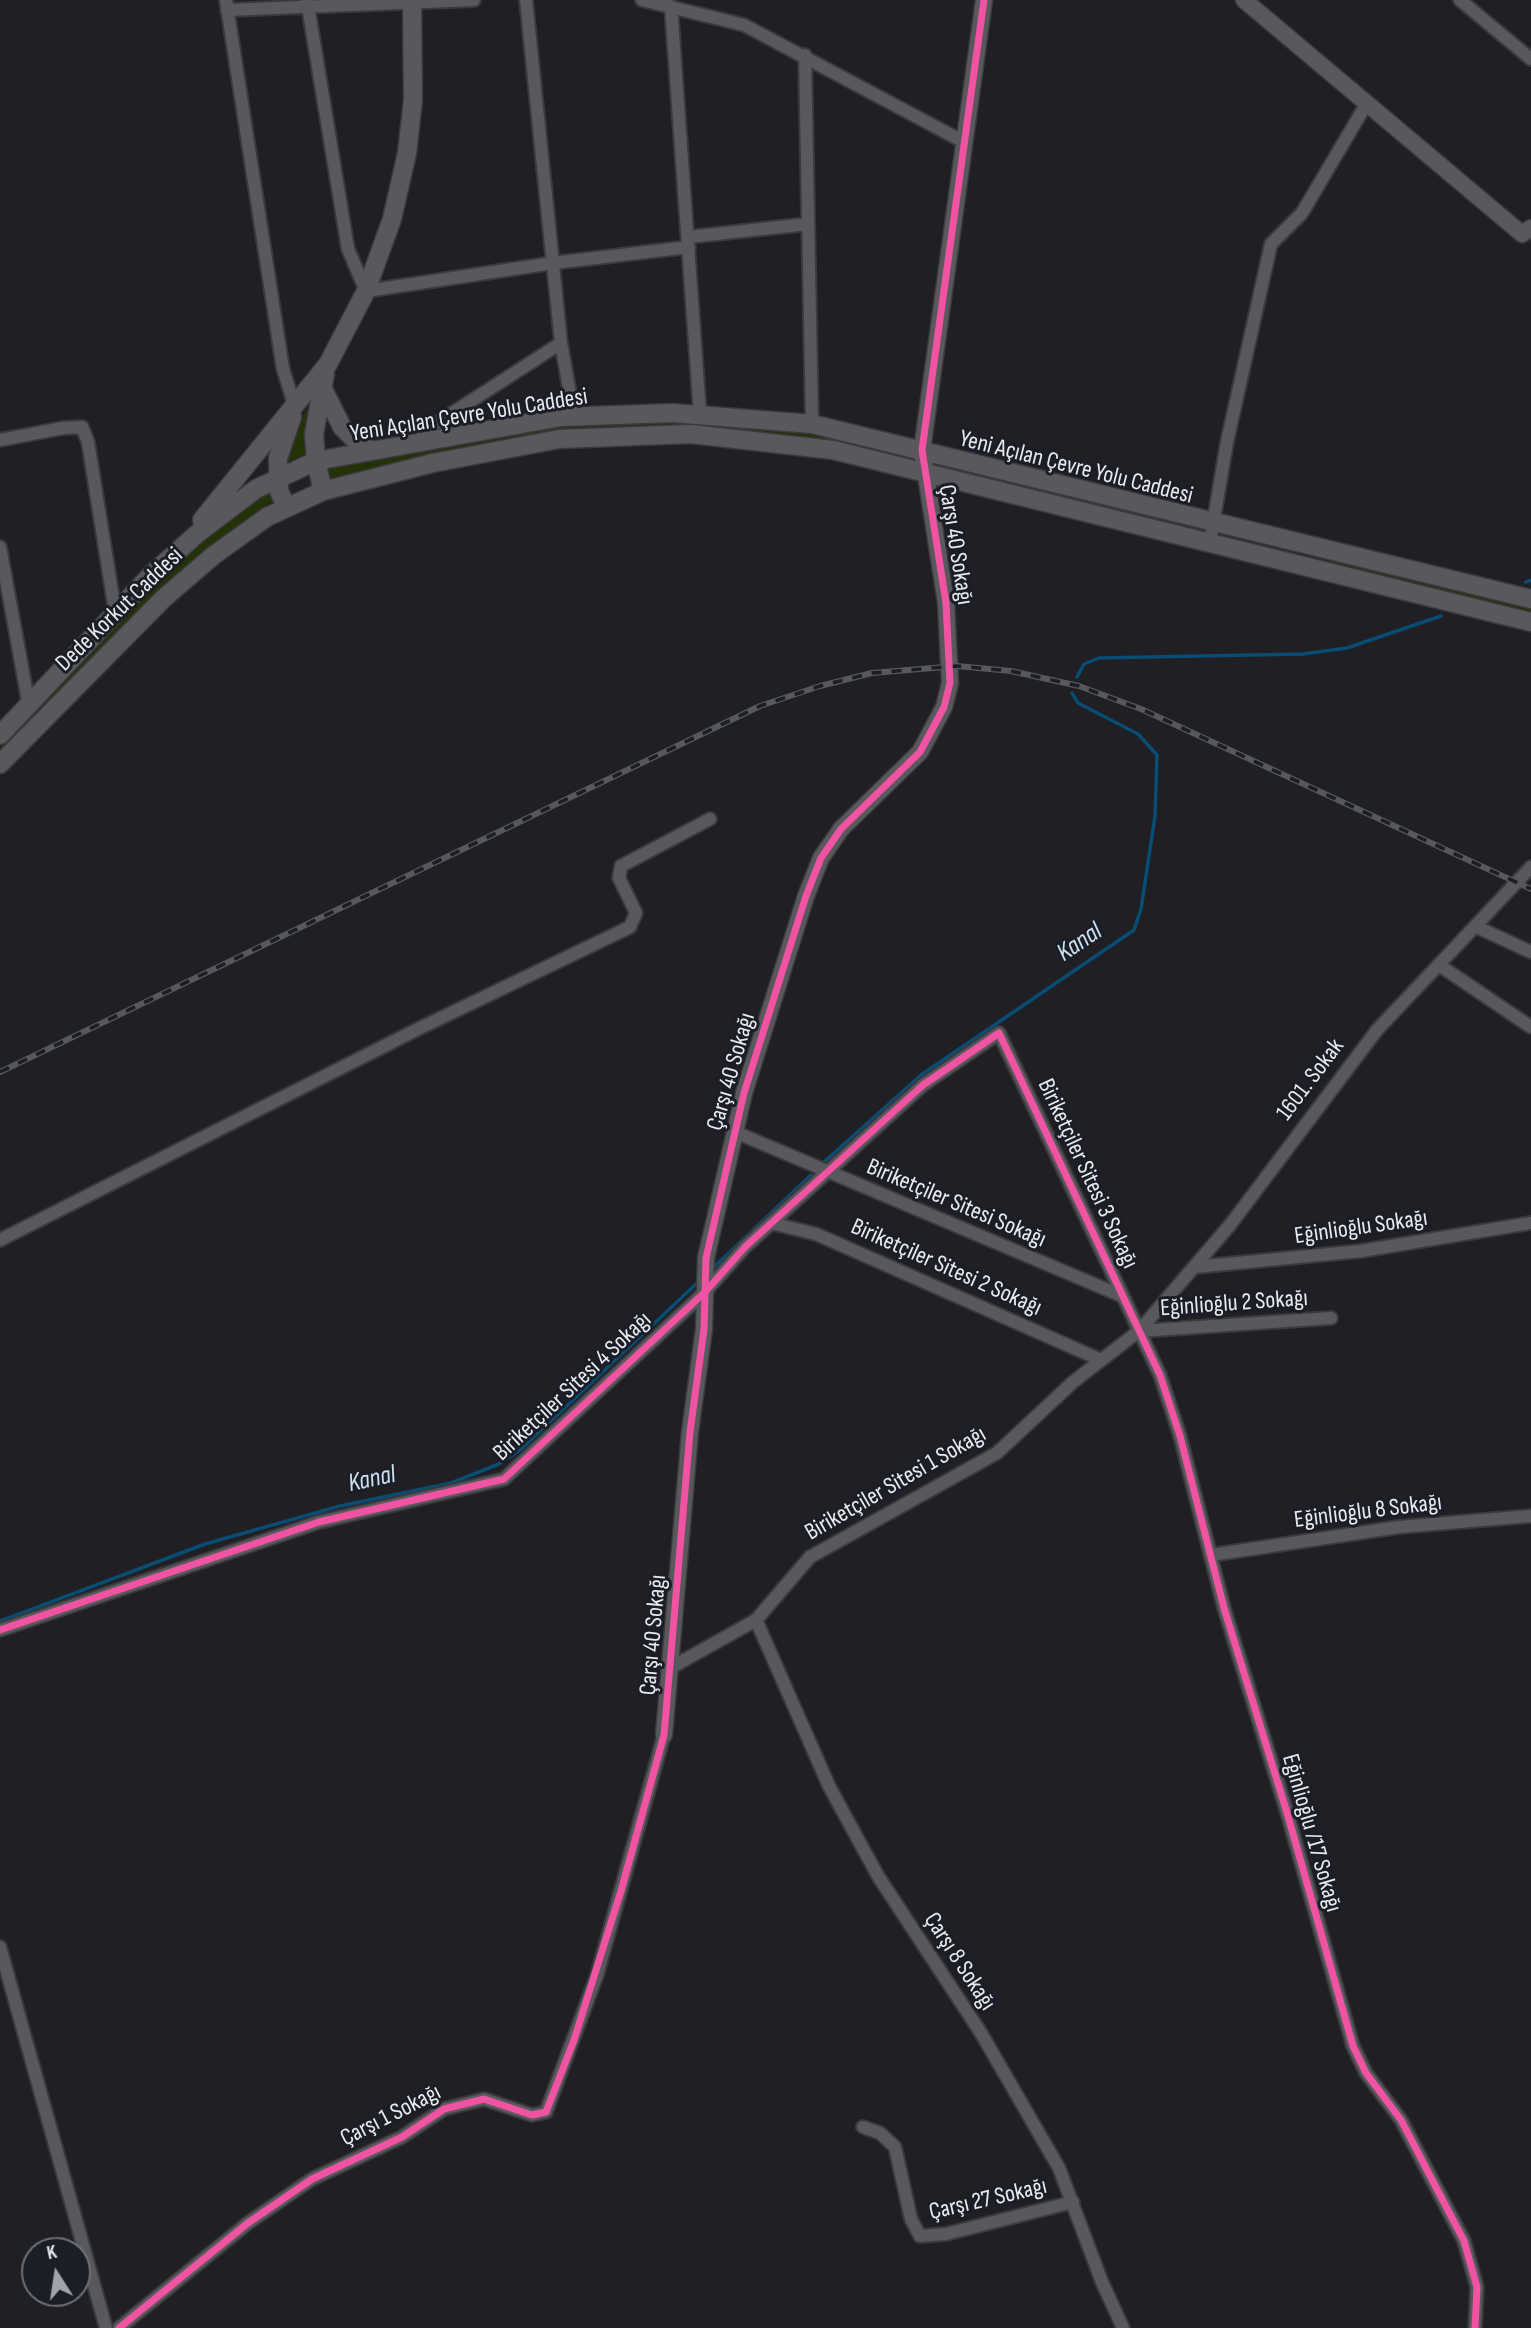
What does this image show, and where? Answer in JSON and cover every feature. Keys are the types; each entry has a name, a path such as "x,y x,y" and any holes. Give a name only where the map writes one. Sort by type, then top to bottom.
{"main road":[{"name":"Dede Korkut Caddesi","path":"177,551 328,364 366,291 392,219 407,153 413,100 412,1"},
{"name":"Dede Korkut Caddesi","path":"0,764 164,598 214,555 286,506 323,491 316,460 315,423 328,364"},
{"path":"322,387 342,427 358,443 372,450"},
{"name":"Dede Korkut Caddesi","path":"286,506 277,477 278,458 295,407"},
{"name":"Yeni Açılan Çevre Yolu Caddesi","path":"316,460 574,416 700,414 812,424 1531,599"},
{"name":"Yeni Açılan Çevre Yolu Caddesi","path":"323,491 529,443 655,434 740,437 797,444 923,472 1531,622"},
{"name":"Dede Korkut Caddesi","path":"0,735 115,611 177,551 240,500 277,477 316,460"}],"street":[{"path":"295,407 283,369 227,5 474,0"},
{"path":"526,0 561,343 574,416"},
{"path":"642,0 744,25 805,55 964,142"},
{"name":"Çarşı 40 Sokağı","path":"664,1735 672,1667 689,1445 704,1329 707,1250 750,1073 821,858 841,829 920,752 944,707 950,683 951,646 936,528 923,472 922,450 984,0"},
{"path":"1244,0 1528,235"},
{"path":"1460,0 1531,59"},
{"path":"307,2 348,249 366,291 808,224"},
{"path":"671,6 700,414"},
{"path":"805,55 812,424"},
{"path":"1210,542 1227,442 1271,244 1302,213 1367,103"},
{"path":"416,444 429,428 561,343"},
{"path":"0,440 82,427 88,442 115,611"},
{"path":"0,547 29,706"},
{"path":"0,1240 420,1028 630,927 636,913 619,878 621,866 710,819"},
{"name":"1601. Sokak","path":"1139,1331 1250,1199 1353,1058 1531,867"},
{"path":"1477,927 1531,952"},
{"path":"1438,965 1531,1027"},
{"name":"Biriketçiler Sitesi 4 Sokağı","path":"0,1630 319,1522 504,1479 705,1292 771,1223 826,1172 938,1072 999,1033"},
{"name":"Biriketçiler Sitesi 3 Sokağı","path":"999,1033 1139,1331"},
{"name":"Biriketçiler Sitesi Sokağı","path":"735,1132 1122,1296"},
{"name":"Biriketçiler Sitesi 2 Sokağı","path":"771,1223 816,1234 1101,1360"},
{"name":"Eğinlioğlu Sokağı","path":"1195,1267 1361,1251 1531,1223"},
{"name":"Eğinlioğlu 2 Sokağı","path":"1139,1331 1331,1318"},
{"name":"Biriketçiler Sitesi 1 Sokağı","path":"672,1667 756,1620 810,1557 989,1459 1101,1360 1139,1331"},
{"name":"Eğinlioğlu /17 Sokağı","path":"1139,1331 1160,1375 1180,1436 1211,1555 1353,2046 1366,2073 1401,2120 1464,2241 1477,2287 1475,2328"},
{"name":"Eğinlioğlu 8 Sokağı","path":"1211,1555 1398,1527 1531,1516"},
{"name":"Çarşı 8 Sokağı","path":"756,1620 828,1786 878,1876 1025,2107 1059,2168 1102,2282 1123,2328"},
{"name":"Çarşı 1 Sokağı","path":"119,2328 248,2223 312,2179 402,2137 444,2109 484,2099 532,2115 546,2112 597,1975 664,1735"},
{"path":"0,1947 106,2328"},
{"name":"Çarşı 27 Sokağı","path":"863,2127 880,2133 895,2147 911,2219 920,2236 938,2236 1073,2202"}],"green space":[{"path":"317,389 308,454 284,463 300,422"},
{"path":"669,421 786,429 914,455 911,462 824,441 664,427 563,431 330,479 327,466 569,424"},
{"path":"928,459 1208,529 1206,536 926,465"},
{"path":"268,490 273,501 207,548 163,586 0,756 0,747 156,583 223,521"},
{"path":"1332,557 1531,606 1531,612 1330,562"}],"waterway":[{"name":"Kanal","path":"1526,582 1531,580"},
{"name":"Kanal","path":"1077,677 1084,664 1099,658 1303,654 1347,648 1441,616"},
{"name":"Kanal","path":"824,1162 921,1075 1134,930 1141,909 1155,816 1157,755 1138,734 1078,703 1072,693"},
{"name":"Kanal","path":"714,1267 811,1175"},
{"name":"Kanal","path":"0,1621 205,1544 340,1506 451,1483 499,1464 520,1450 696,1284"}],"railway":[{"path":"0,1072 760,706 820,686 872,673 957,666 1011,671 1079,686 1141,709 1531,889"}],"cycle path":[{"path":"119,2328 248,2223 312,2179 402,2137 444,2109 484,2099 532,2115 546,2112 574,2040 621,1891 664,1735 690,1432 704,1329 706,1258 744,1093 806,896 821,858 841,829 920,752 944,707 950,683 946,603 922,450 984,0"},
{"path":"0,1630 319,1522 504,1479 705,1292 746,1246 923,1085 999,1033 1160,1375 1180,1436 1224,1608 1288,1816 1353,2046 1366,2073 1401,2120 1464,2241 1477,2287 1475,2328"}]}
